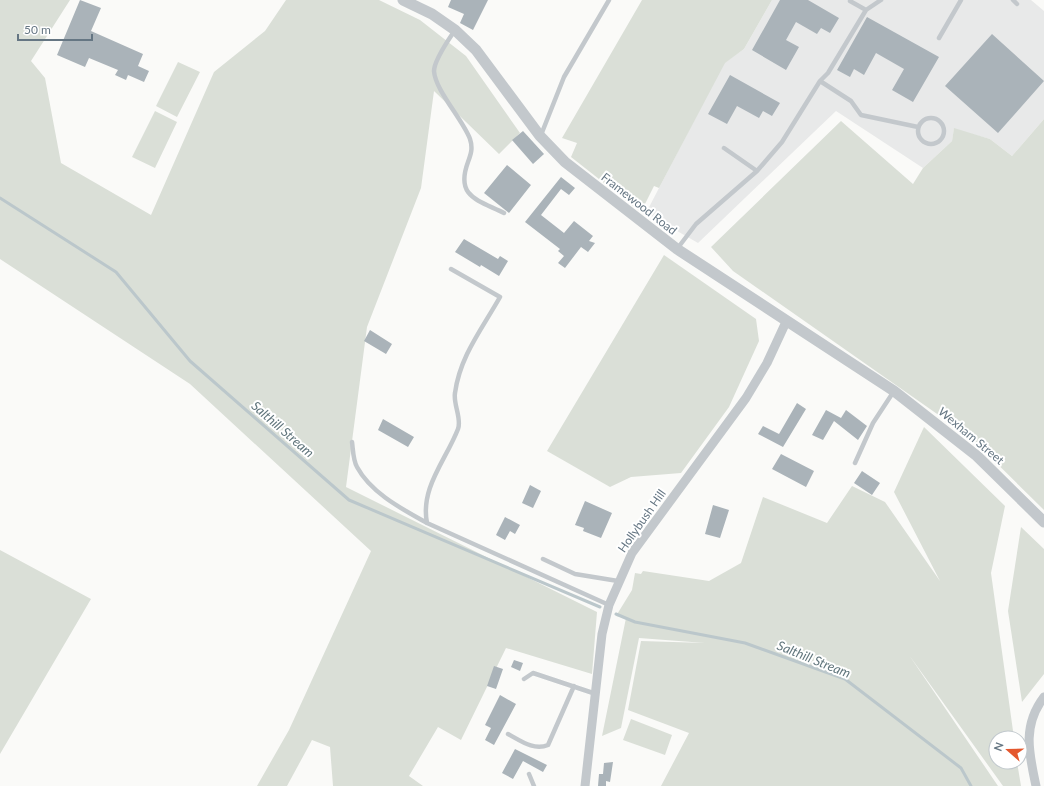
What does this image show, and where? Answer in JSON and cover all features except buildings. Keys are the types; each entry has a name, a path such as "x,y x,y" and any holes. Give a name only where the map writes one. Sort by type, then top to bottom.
{"street":[{"name":"Framewood Road","path":"402,0 432,14 455,30 476,50 540,136 565,162 677,249 786,322 894,391"},
{"name":"Hollybush Hill","path":"585,786 602,634 609,604 618,581 632,553 746,398 767,363 786,322"},
{"name":"Wexham Street","path":"894,391 978,456 1044,522"},
{"path":"1036,786 1029,756 1029,726 1044,697"}],"lane":[{"path":"540,136 564,77 609,0"},
{"path":"677,249 696,224 757,171 782,142 820,81 828,73 866,10 881,0"},
{"path":"939,38 961,0"},
{"path":"1013,0 1017,4"},
{"path":"850,1 866,10"},
{"path":"455,30 441,53 434,70 438,85 470,139 472,151 462,181 466,189 474,198 504,213"},
{"path":"820,81 851,101 861,115 918,127"},
{"path":"936,118 944,128 943,136 937,143 924,143 918,136 918,127 923,120 936,118"},
{"path":"724,148 757,171"},
{"path":"427,523 424,511 431,484 459,427 454,395 458,374 477,334 500,297 451,268"},
{"path":"855,463 874,423 894,391"},
{"path":"352,442 356,466 373,487 400,508 427,523 609,604"},
{"path":"543,559 575,574 618,581"},
{"path":"524,680 533,673 596,694"},
{"path":"508,734 535,747 542,748 548,745 574,686"},
{"path":"529,774 534,786"}],"shaded area":[{"path":"0,0 70,0 31,61 45,78 61,163 151,215 214,72 265,31 286,0 379,0 420,20 466,56 520,133 499,154 434,91 421,188 367,327 346,487 597,612 592,674 506,648 461,740 438,727 409,776 423,786 333,786 330,747 312,740 287,786 257,786 289,730 371,551 190,384 0,259"},
{"path":"642,0 772,0 744,49 725,63 659,188 654,186 641,212 571,157 577,143 562,138"},
{"path":"772,0 1031,0 1044,11 1044,119 1012,156 990,139 954,129 952,141 923,168 836,111 698,243 646,213 724,63 744,49"},
{"path":"178,62 200,72 177,117 156,106"},
{"path":"155,111 177,122 155,168 132,157"},
{"path":"1044,119 1044,510 970,437 733,271 711,247 841,121 913,184 923,168 952,141 954,128 990,139 1012,156"},
{"path":"664,255 756,319 759,341 729,407 681,473 631,477 610,487 547,451"},
{"path":"924,427 1005,506 991,573 1013,730 988,730 988,765 909,655 998,786 661,786 689,733 628,710 641,641 705,643 639,638 621,728 602,736 626,618 616,616 632,590 635,573 641,574 643,571 709,581 741,563 763,497 827,523 852,486 885,502 940,581 894,492"},
{"path":"1021,527 1044,549 1044,674 1022,702 1008,611"},
{"path":"0,550 91,599 0,754"},
{"path":"631,719 672,735 665,755 623,740"},
{"path":"992,770 1018,770 1021,786 1003,786"}],"waterway":[{"name":"Salthill Stream","path":"0,198 116,272 190,361 349,500 600,607"},
{"name":"Salthill Stream","path":"616,614 635,622 745,643 845,679 961,768 971,786"}]}
